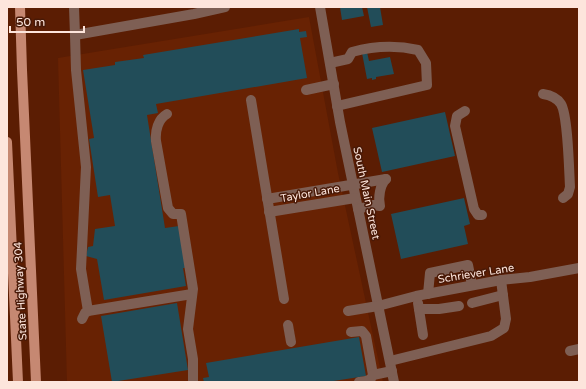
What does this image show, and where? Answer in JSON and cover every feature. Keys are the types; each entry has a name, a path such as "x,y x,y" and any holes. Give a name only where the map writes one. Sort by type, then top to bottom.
{"main road":[{"name":"State Highway 304","path":"20,7 21,63 36,382"},
{"name":"State Highway 304","path":"7,142 18,382"}],"street":[{"path":"74,7 76,70 86,167 81,269 85,315 192,294"},
{"path":"74,35 193,10 225,7"},
{"name":"South Main Street","path":"320,7 355,198 394,382"},
{"path":"330,63 348,59 352,52 366,48 402,47 418,50 426,63 427,85 337,106"},
{"path":"306,90 334,84"},
{"path":"543,94 555,98 560,103 565,115 570,187 568,194 563,198"},
{"path":"251,100 284,299"},
{"path":"465,111 457,116 455,126 474,209 478,215 482,215"},
{"path":"167,114 160,120 156,141 168,208 173,214 181,214 193,289 188,329 193,359 193,382"},
{"name":"Taylor Lane","path":"267,198 386,179 382,184 379,199 380,206 373,205 358,209"},
{"name":"Taylor Lane","path":"269,212 355,198"},
{"path":"428,294 430,273 468,265 472,285"},
{"name":"Schriever Lane","path":"348,311 378,306 416,296 472,285 579,268"},
{"path":"359,382 369,380 373,375 391,366 491,336 504,328 506,319 501,280"},
{"path":"472,303 503,295"},
{"path":"416,296 423,335"},
{"path":"419,309 439,309 459,306"},
{"path":"288,325 291,342"},
{"path":"351,332 362,331 366,336 373,375"}],"shaded area":[{"path":"309,17 338,173 383,382 67,382 58,58"}],"building":[{"path":"340,7 362,7 364,16 342,20"},
{"path":"367,7 380,7 383,25 371,27"},
{"path":"299,29 299,32 306,31 307,37 300,38 307,78 156,104 158,113 147,115 165,228 179,226 186,268 183,268 186,286 104,300 97,259 86,256 88,247 93,246 95,229 115,226 110,195 98,197 89,139 94,138 83,70 115,65 115,62 144,58 143,55"},
{"path":"367,52 369,61 390,57 394,74 376,77 376,79 372,80 372,78 367,79 362,53"},
{"path":"445,112 455,156 382,172 372,128"},
{"path":"464,198 470,224 464,226 468,244 401,259 391,214"},
{"path":"177,303 188,370 112,382 101,316"},
{"path":"359,337 366,376 327,382 204,382 203,378 209,377 206,363"}]}
